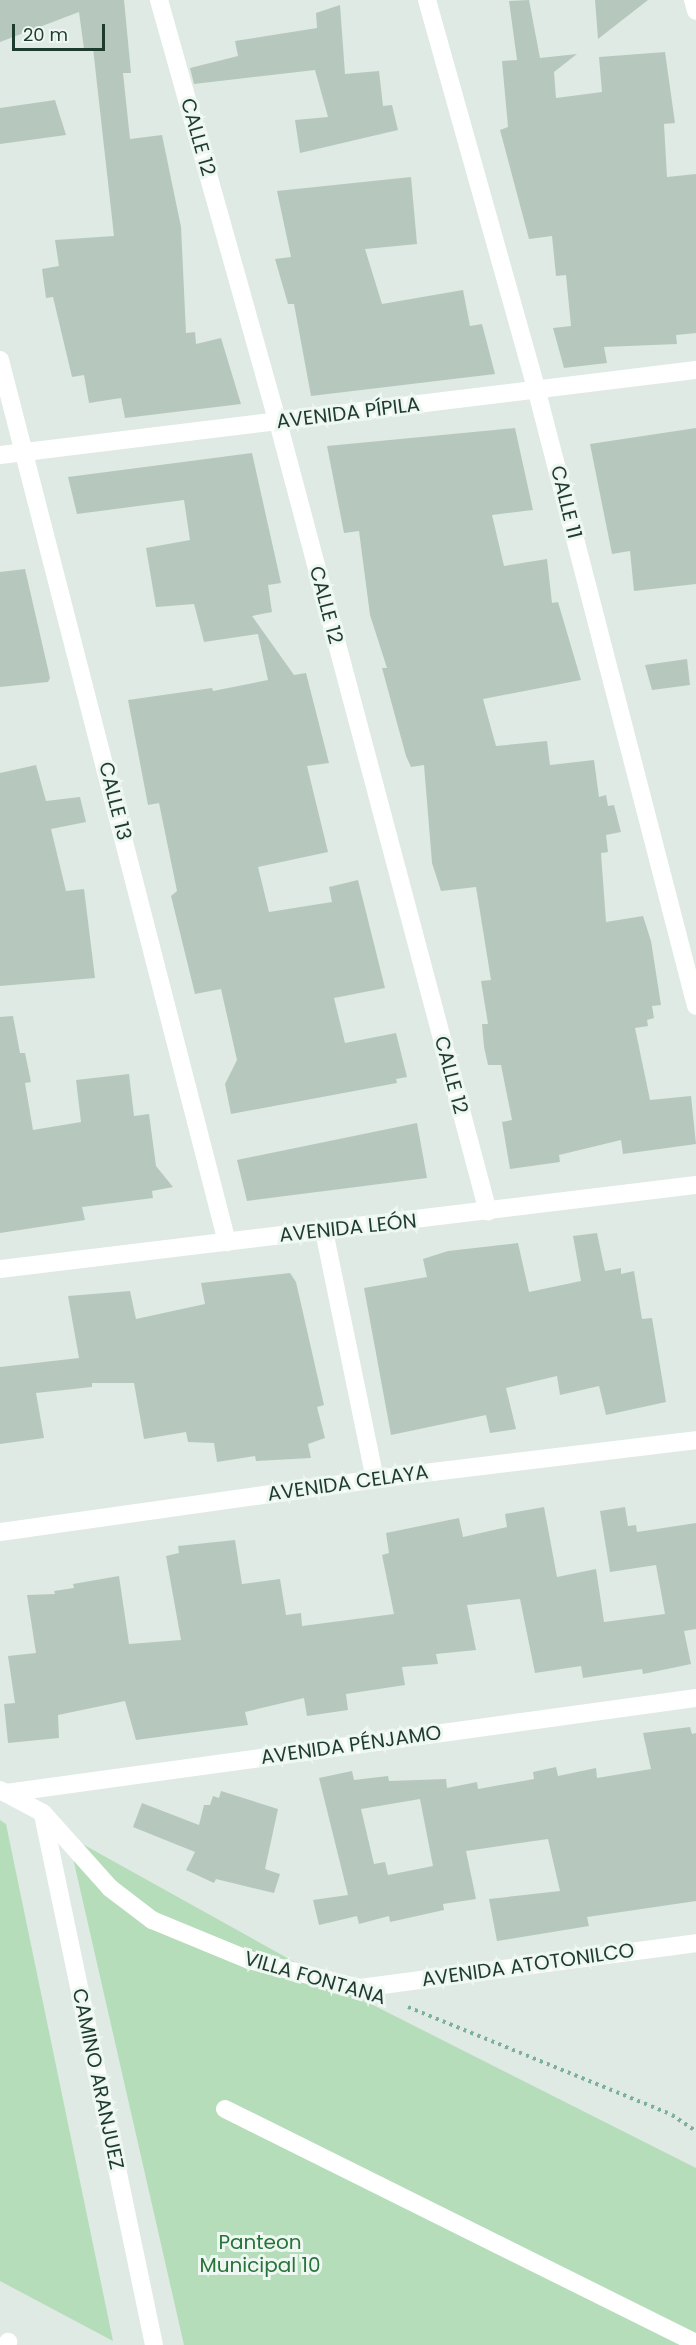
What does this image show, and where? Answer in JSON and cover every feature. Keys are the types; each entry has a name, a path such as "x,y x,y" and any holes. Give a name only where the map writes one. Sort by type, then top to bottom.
{"street":[{"name":"CALLE 12","path":"159,0 278,422 488,1212"},
{"name":"CALLE 11","path":"427,0 536,388 696,1006"},
{"path":"693,0 696,11"},
{"name":"CALLE 13","path":"0,360 26,451 227,1242"},
{"name":"AVENIDA PÍPILA","path":"0,455 696,370"},
{"name":"AVENIDA LEÓN","path":"0,1269 488,1212 696,1185"},
{"path":"324,1231 375,1479"},
{"name":"AVENIDA CELAYA","path":"0,1532 375,1479 696,1440"},
{"name":"AVENIDA PÉNJAMO","path":"3,1791 696,1698"},
{"name":"VILLA FONTANA","path":"3,1791 43,1813 110,1888 152,1920 249,1960 360,1988"},
{"name":"CAMINO ARANJUEZ","path":"43,1813 154,2345"},
{"name":"AVENIDA ATOTONILCO","path":"360,1988 696,1943"},
{"path":"225,2109 696,2343"}],"path":[{"name":"VILLA FONTANA","path":"403,2005 672,2115 696,2131"}],"green space":[{"path":"0,1820 6,1824 113,2341 0,2281"},
{"name":"Panteon Municipal 10","path":"68,1836 363,2000 696,2168 696,2345 184,2345"}],"building":[{"path":"0,0 124,0 131,73 123,73 130,139 162,135 181,227 186,333 195,332 196,344 221,338 241,404 125,418 121,398 89,403 84,375 72,377 53,297 46,298 42,269 59,266 55,240 114,236 93,48 84,49 79,12 0,42"},
{"path":"529,0 540,58 577,54 554,72 556,98 602,92 599,57 665,52 675,123 664,124 667,177 696,174 696,333 676,335 677,344 604,347 607,363 564,368 553,328 571,326 566,275 556,276 552,236 529,239 500,130 508,127 502,61 517,60 509,1"},
{"path":"595,0 648,0 598,39"},
{"path":"340,5 345,74 379,71 383,106 392,105 398,130 300,153 295,120 328,117 315,70 194,84 190,68 238,56 235,41 317,28 316,13"},
{"path":"55,100 66,135 0,144 0,108"},
{"path":"411,177 417,244 365,249 382,304 463,290 470,326 482,324 495,374 311,396 294,304 288,304 275,259 291,257 277,191"},
{"path":"515,428 533,510 492,515 504,566 547,559 552,603 558,602 581,680 483,699 496,746 547,741 550,765 594,760 599,797 606,795 608,806 614,805 621,832 606,835 608,852 601,853 606,922 643,916 651,941 661,1005 652,1006 654,1018 647,1020 648,1026 635,1028 650,1100 691,1096 696,1144 623,1154 621,1140 559,1155 560,1162 510,1169 502,1122 512,1120 501,1065 488,1065 484,1047 482,1024 488,1024 481,981 491,980 476,887 441,891 432,863 424,765 411,767 406,756 382,668 387,668 370,615 359,531 344,533 327,446"},
{"path":"696,428 696,584 634,591 630,551 612,554 590,444"},
{"path":"252,453 281,583 268,585 272,612 252,616 294,675 306,673 329,763 307,766 328,852 258,867 269,912 332,902 329,887 358,880 385,988 334,998 345,1043 396,1033 407,1077 396,1079 397,1083 231,1114 225,1084 237,1060 221,989 195,994 171,896 177,891 159,803 148,805 128,700 212,688 213,691 268,680 258,634 204,642 194,604 156,607 146,548 190,540 184,500 77,514 68,477"},
{"path":"25,569 50,678 48,682 0,687 0,572"},
{"path":"687,659 690,685 652,690 645,665"},
{"path":"36,765 46,801 80,797 86,822 51,829 66,891 84,889 95,978 0,986 0,773"},
{"path":"13,1016 20,1053 25,1053 31,1082 25,1083 33,1130 81,1122 76,1080 129,1074 134,1116 149,1114 156,1166 173,1187 152,1191 153,1198 82,1207 85,1220 0,1233 0,1017"},
{"path":"417,1123 427,1178 247,1201 237,1160"},
{"path":"597,1233 605,1271 621,1268 621,1274 634,1271 642,1319 652,1318 666,1402 606,1415 599,1386 560,1395 557,1376 506,1388 516,1429 490,1433 486,1415 391,1435 364,1288 427,1277 423,1259 448,1251 518,1243 529,1292 581,1281 573,1236"},
{"path":"290,1273 296,1282 324,1405 317,1407 325,1438 308,1444 311,1458 256,1461 255,1456 217,1462 214,1443 188,1442 186,1432 144,1439 134,1383 92,1383 92,1387 36,1393 44,1438 0,1444 0,1367 79,1358 68,1296 130,1291 136,1319 205,1304 201,1283"},
{"path":"544,1507 557,1577 596,1569 604,1622 665,1614 656,1565 610,1572 600,1511 625,1507 628,1526 636,1525 637,1532 696,1523 696,1629 684,1631 691,1664 643,1674 642,1669 583,1678 581,1666 535,1673 520,1599 467,1605 476,1650 436,1654 438,1664 402,1667 405,1685 346,1694 348,1710 307,1716 304,1698 245,1712 248,1725 136,1740 125,1701 58,1715 59,1738 8,1743 4,1704 15,1703 8,1656 36,1653 27,1595 55,1594 54,1591 74,1588 73,1584 119,1576 129,1644 181,1640 166,1556 179,1553 178,1546 235,1540 242,1584 280,1579 286,1615 301,1613 302,1626 394,1614 382,1555 389,1553 386,1533 459,1518 463,1537 507,1527 505,1514"},
{"path":"690,1727 692,1734 696,1733 696,1901 587,1917 589,1926 497,1941 489,1899 560,1891 548,1839 466,1851 476,1899 443,1904 444,1910 390,1922 389,1916 359,1924 357,1916 319,1925 313,1900 348,1895 319,1778 352,1771 354,1780 388,1776 389,1781 446,1779 447,1788 477,1782 478,1789 534,1779 533,1772 556,1767 558,1776 596,1768 597,1778 651,1769 643,1733","holes":["420,1799 433,1866 388,1875 385,1862 374,1864 361,1809"]},
{"path":"221,1791 278,1809 265,1869 280,1874 274,1893 216,1879 214,1883 186,1870 195,1852 133,1827 142,1803 199,1825 204,1805 210,1805 213,1796 219,1798"}]}
